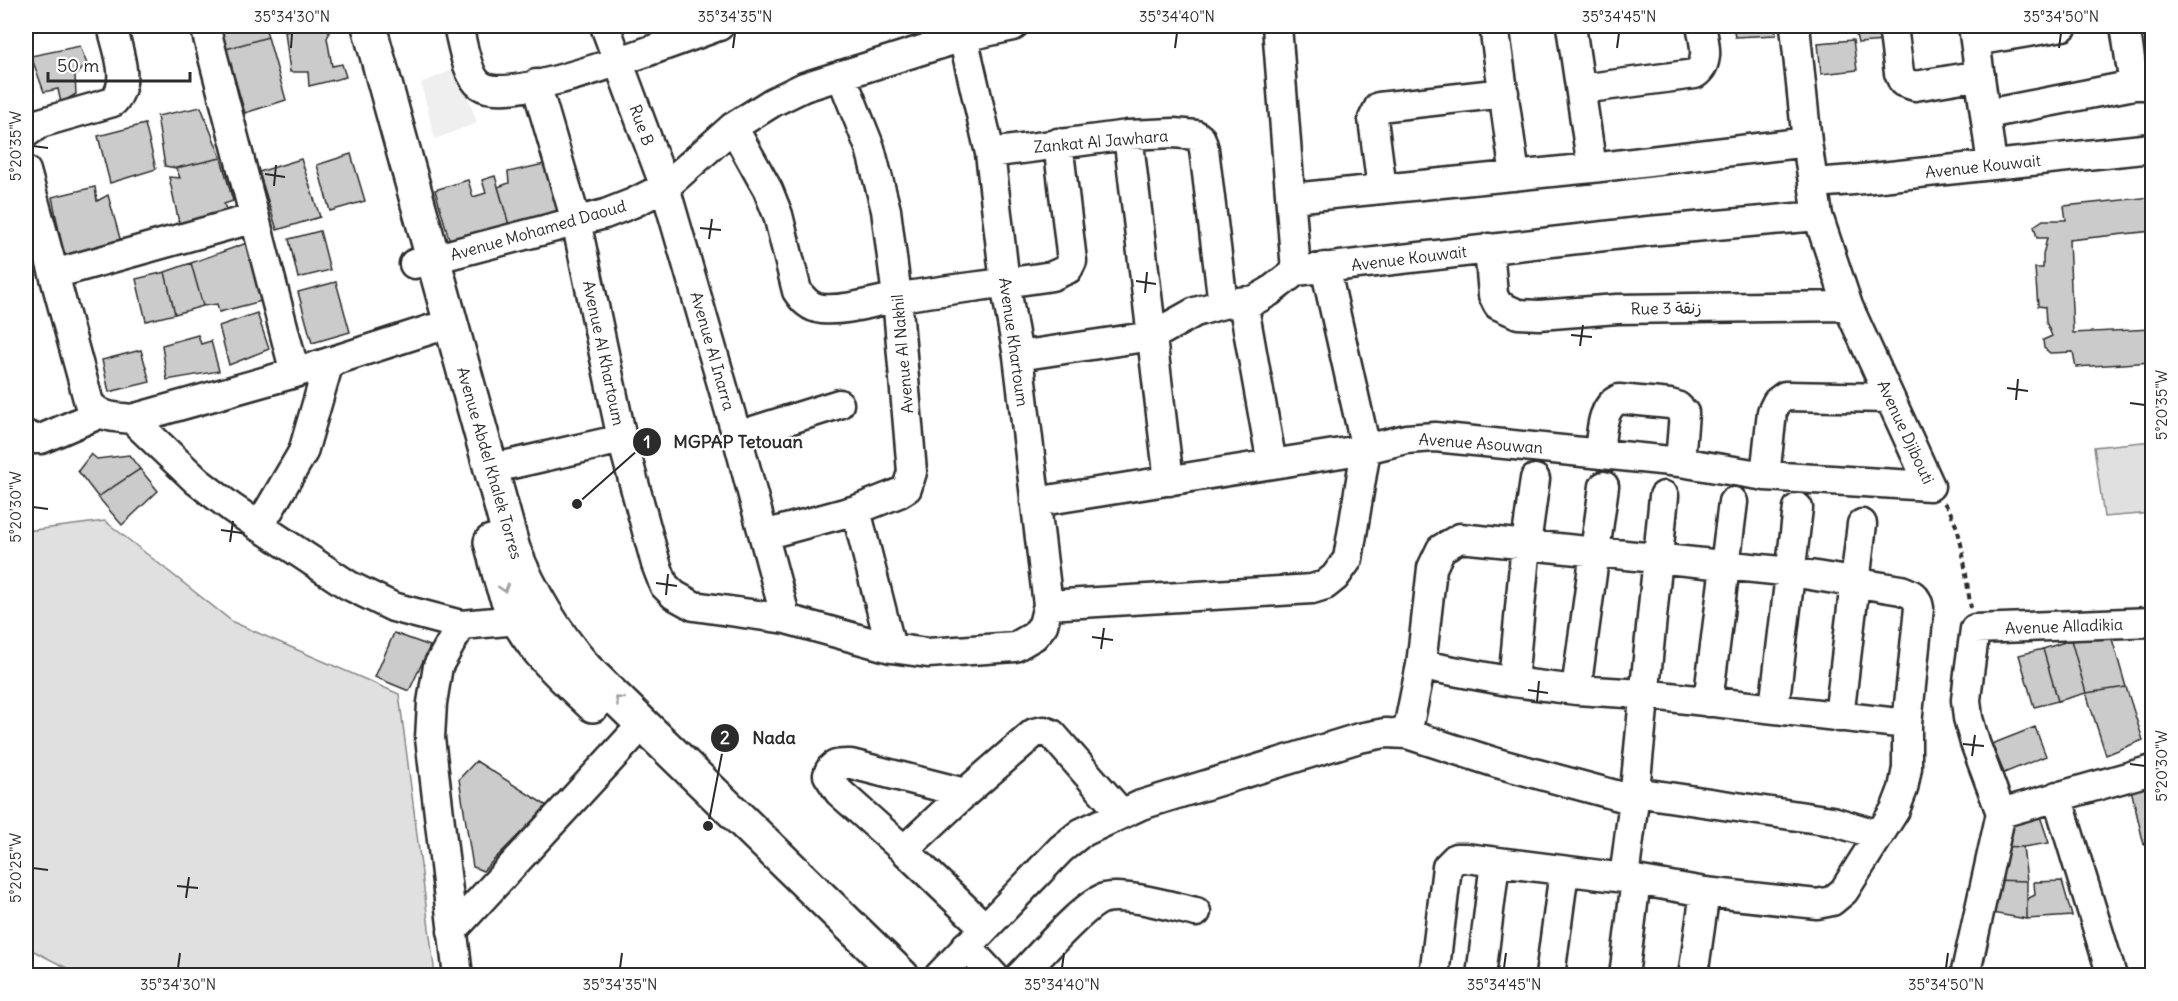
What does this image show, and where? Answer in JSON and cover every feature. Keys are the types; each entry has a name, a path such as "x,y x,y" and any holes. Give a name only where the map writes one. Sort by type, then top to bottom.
{"main road":[{"name":"Avenue Abdel Khalek Torres","path":"348,26 490,469 513,549 525,577 536,648 552,666 681,785 873,975"},
{"name":"Avenue Abdel Khalek Torres","path":"369,26 424,262 432,329 505,593 570,650 586,669 902,975"}],"street":[{"path":"26,133 40,123 113,102 119,96 123,73 112,26"},
{"path":"205,26 295,373"},
{"path":"458,26 470,72 480,85 493,90 536,84 619,63 702,28"},
{"name":"Rue B","path":"605,26 665,187"},
{"name":"Avenue Mohamed Daoud","path":"424,262 576,221 633,203 665,187 733,127 773,102 804,87 960,31 1013,26"},
{"path":"1018,356 1152,336 1195,312 1255,300 1296,271 1277,26"},
{"path":"1494,26 1515,176"},
{"path":"1571,26 1592,168"},
{"path":"1581,89 1695,74 1701,70 1704,62 1705,52 1701,26"},
{"name":"Avenue Djibouti","path":"1795,26 1807,142 1818,216 1848,306 1930,486"},
{"path":"1893,26 1899,73 1903,82 1916,86 1980,75"},
{"path":"1992,165 1987,114 1974,33 2063,26"},
{"path":"1987,114 2143,85 2125,26"},
{"name":"Avenue Khartoum","path":"891,648 928,653 1016,647 1034,636 1043,625 1048,605 1018,356 1005,283 990,153 960,31"},
{"name":"Avenue Al Nakhil","path":"764,536 856,510 907,488 912,472 897,297 886,210 870,148 841,75"},
{"name":"Avenue Al Khartoum","path":"536,84 576,221 622,439 664,585 674,596 693,606 786,619"},
{"path":"1382,189 1373,119 1379,107 1504,93"},
{"path":"733,127 768,190 797,291 802,299 811,306 822,309 1005,283 1061,273 1068,269 1072,261 1058,143"},
{"name":"Zankat Al Jawhara","path":"990,153 1128,135 1190,134 1201,139 1233,303"},
{"path":"1128,135 1169,481"},
{"path":"1292,198 1592,168 1807,142"},
{"name":"Avenue Kouwait","path":"1814,183 2152,148"},
{"path":"26,171 89,403 99,414 132,419 295,373 432,329"},
{"name":"Avenue Al Inarra","path":"665,187 737,436 786,619"},
{"name":"Avenue Kouwait","path":"1296,271 1649,231 1818,216"},
{"path":"54,274 255,218"},
{"name":"Rue 3 زنقة","path":"1489,249 1493,295 1498,305 1518,314 1628,309 1848,306"},
{"path":"1048,605 1312,589 1325,585 1335,578 1348,559 1366,449 1325,267"},
{"path":"1233,303 1272,464"},
{"path":"259,527 303,452 329,362"},
{"path":"1765,476 1772,412 1777,402 1785,396 1890,398"},
{"path":"1599,453 1606,409 1612,402 1619,399 1670,404 1677,406 1684,413 1680,462"},
{"path":"737,436 839,404"},
{"path":"26,435 41,439 99,414"},
{"path":"132,419 197,481 259,527 348,585 393,607 461,625 531,616"},
{"name":"Avenue Asouwan","path":"1035,502 1366,449 1406,439 1435,437 1680,462 1765,476 1930,486"},
{"path":"490,469 622,439"},
{"path":"1514,682 1526,544 1535,479"},
{"path":"1576,690 1604,486"},
{"path":"1624,975 1643,694 1664,496"},
{"path":"1708,702 1733,502"},
{"path":"1774,708 1798,508"},
{"path":"786,619 891,648 856,510"},
{"path":"1839,717 1862,524"},
{"path":"1407,734 1421,665 1432,568 1441,549 1460,538 1792,572 1901,590 1912,594 1918,600 1906,724 1907,768 1903,789 1895,810 1844,891 1832,901 1817,904 1705,892 1630,879 1456,858 1448,867 1434,975"},
{"name":"Avenue Alladikia","path":"1975,629 2152,622"},
{"path":"458,975 430,738 432,703 438,666 461,625"},
{"path":"1965,975 2001,813 1974,743 1968,718 1966,700 1968,673 1975,629"},
{"path":"1421,665 1514,682 1576,690 1643,694 1906,724"},
{"path":"904,850 1025,739 1034,733 1044,731 1052,734 1122,813"},
{"path":"939,975 1061,849 1081,833 1141,805 1359,738 1385,733 1407,734 1497,763 1635,796 1832,821 1878,835"},
{"path":"452,931 630,738"},
{"path":"965,793 851,764 836,764 830,768 828,775 839,792 904,850 975,937 994,975"},
{"path":"2001,813 2152,770"},
{"path":"2056,796 2112,975"},
{"path":"1481,975 1495,862"},
{"path":"1550,975 1564,871"},
{"path":"1693,975 1705,892"},
{"path":"1020,975 1082,914 1104,898 1122,897 1196,912"}],"path":[{"name":"Avenue Djibouti","path":"1930,486 1954,519 1975,629"}],"shaded area":[{"path":"458,68 477,123 435,139 421,83"},
{"path":"2152,441 2152,513 2104,517 2094,447"},
{"path":"105,521 233,622 399,694 435,975 80,975 26,947 26,531"}],"building":[{"path":"219,26 265,26 268,37 226,49"},
{"path":"308,26 328,26 327,38 332,66 342,64 346,77 309,86 308,72 290,72 285,31"},
{"path":"1733,26 1775,26 1776,35 1735,37"},
{"path":"1854,26 1883,26 1885,41 1858,43"},
{"path":"268,37 286,100 245,113 226,49"},
{"path":"1853,40 1857,70 1821,74 1818,43"},
{"path":"80,46 87,64 75,76 76,94 61,103 58,89 44,92 31,56"},
{"path":"201,107 221,158 176,168 165,166 157,116"},
{"path":"145,124 156,169 110,183 98,136"},
{"path":"351,154 365,201 330,211 317,165"},
{"path":"221,158 233,201 224,204 228,215 180,227 169,177 180,178 176,168"},
{"path":"301,159 320,217 277,230 259,172"},
{"path":"549,163 561,219 511,232 498,187 509,183 508,172"},
{"path":"495,176 511,232 452,249 435,190 468,180 473,197 486,193 482,180"},
{"path":"95,187 97,201 108,195 121,242 64,255 52,197"},
{"path":"2152,197 2152,231 2069,240 2073,333 2152,329 2152,362 2076,367 2073,352 2050,353 2044,348 2043,340 2052,336 2046,322 2045,307 2038,306 2035,268 2043,268 2047,238 2037,238 2034,226 2043,220 2066,220 2064,206"},
{"path":"320,231 330,270 298,278 289,239"},
{"path":"247,243 262,301 219,312 217,304 203,306 191,263"},
{"path":"191,263 203,306 175,314 165,272"},
{"path":"165,272 175,314 146,321 136,279"},
{"path":"336,282 350,332 312,343 298,292"},
{"path":"257,313 269,349 229,365 219,326"},
{"path":"198,335 201,344 211,341 219,371 167,380 162,345"},
{"path":"141,350 150,382 109,392 102,360"},
{"path":"91,454 97,459 129,455 140,469 98,497 78,471"},
{"path":"140,469 158,491 122,525 98,497"},
{"path":"2110,632 2126,687 2086,693 2071,640"},
{"path":"394,633 430,646 409,691 375,677"},
{"path":"2071,640 2086,693 2058,701 2043,649"},
{"path":"2043,649 2058,701 2034,707 2019,655"},
{"path":"2126,687 2143,740 2106,755 2086,693"},
{"path":"2035,727 2046,756 2004,773 1992,744"},
{"path":"476,761 547,806 483,871 473,867 459,779"},
{"path":"2152,778 2152,843 2144,845 2130,785"},
{"path":"2039,813 2049,843 2023,847 1998,846 2006,816"},
{"path":"1998,846 2023,847 2027,881 1991,880"},
{"path":"1991,880 2027,881 2027,919 1985,912"},
{"path":"2062,881 2072,916 2027,919 2027,899 2035,895 2034,882"}],"place":[{"name":"MGPAP Tetouan","path":"577,504"},
{"name":"Nada","path":"708,826"}]}
